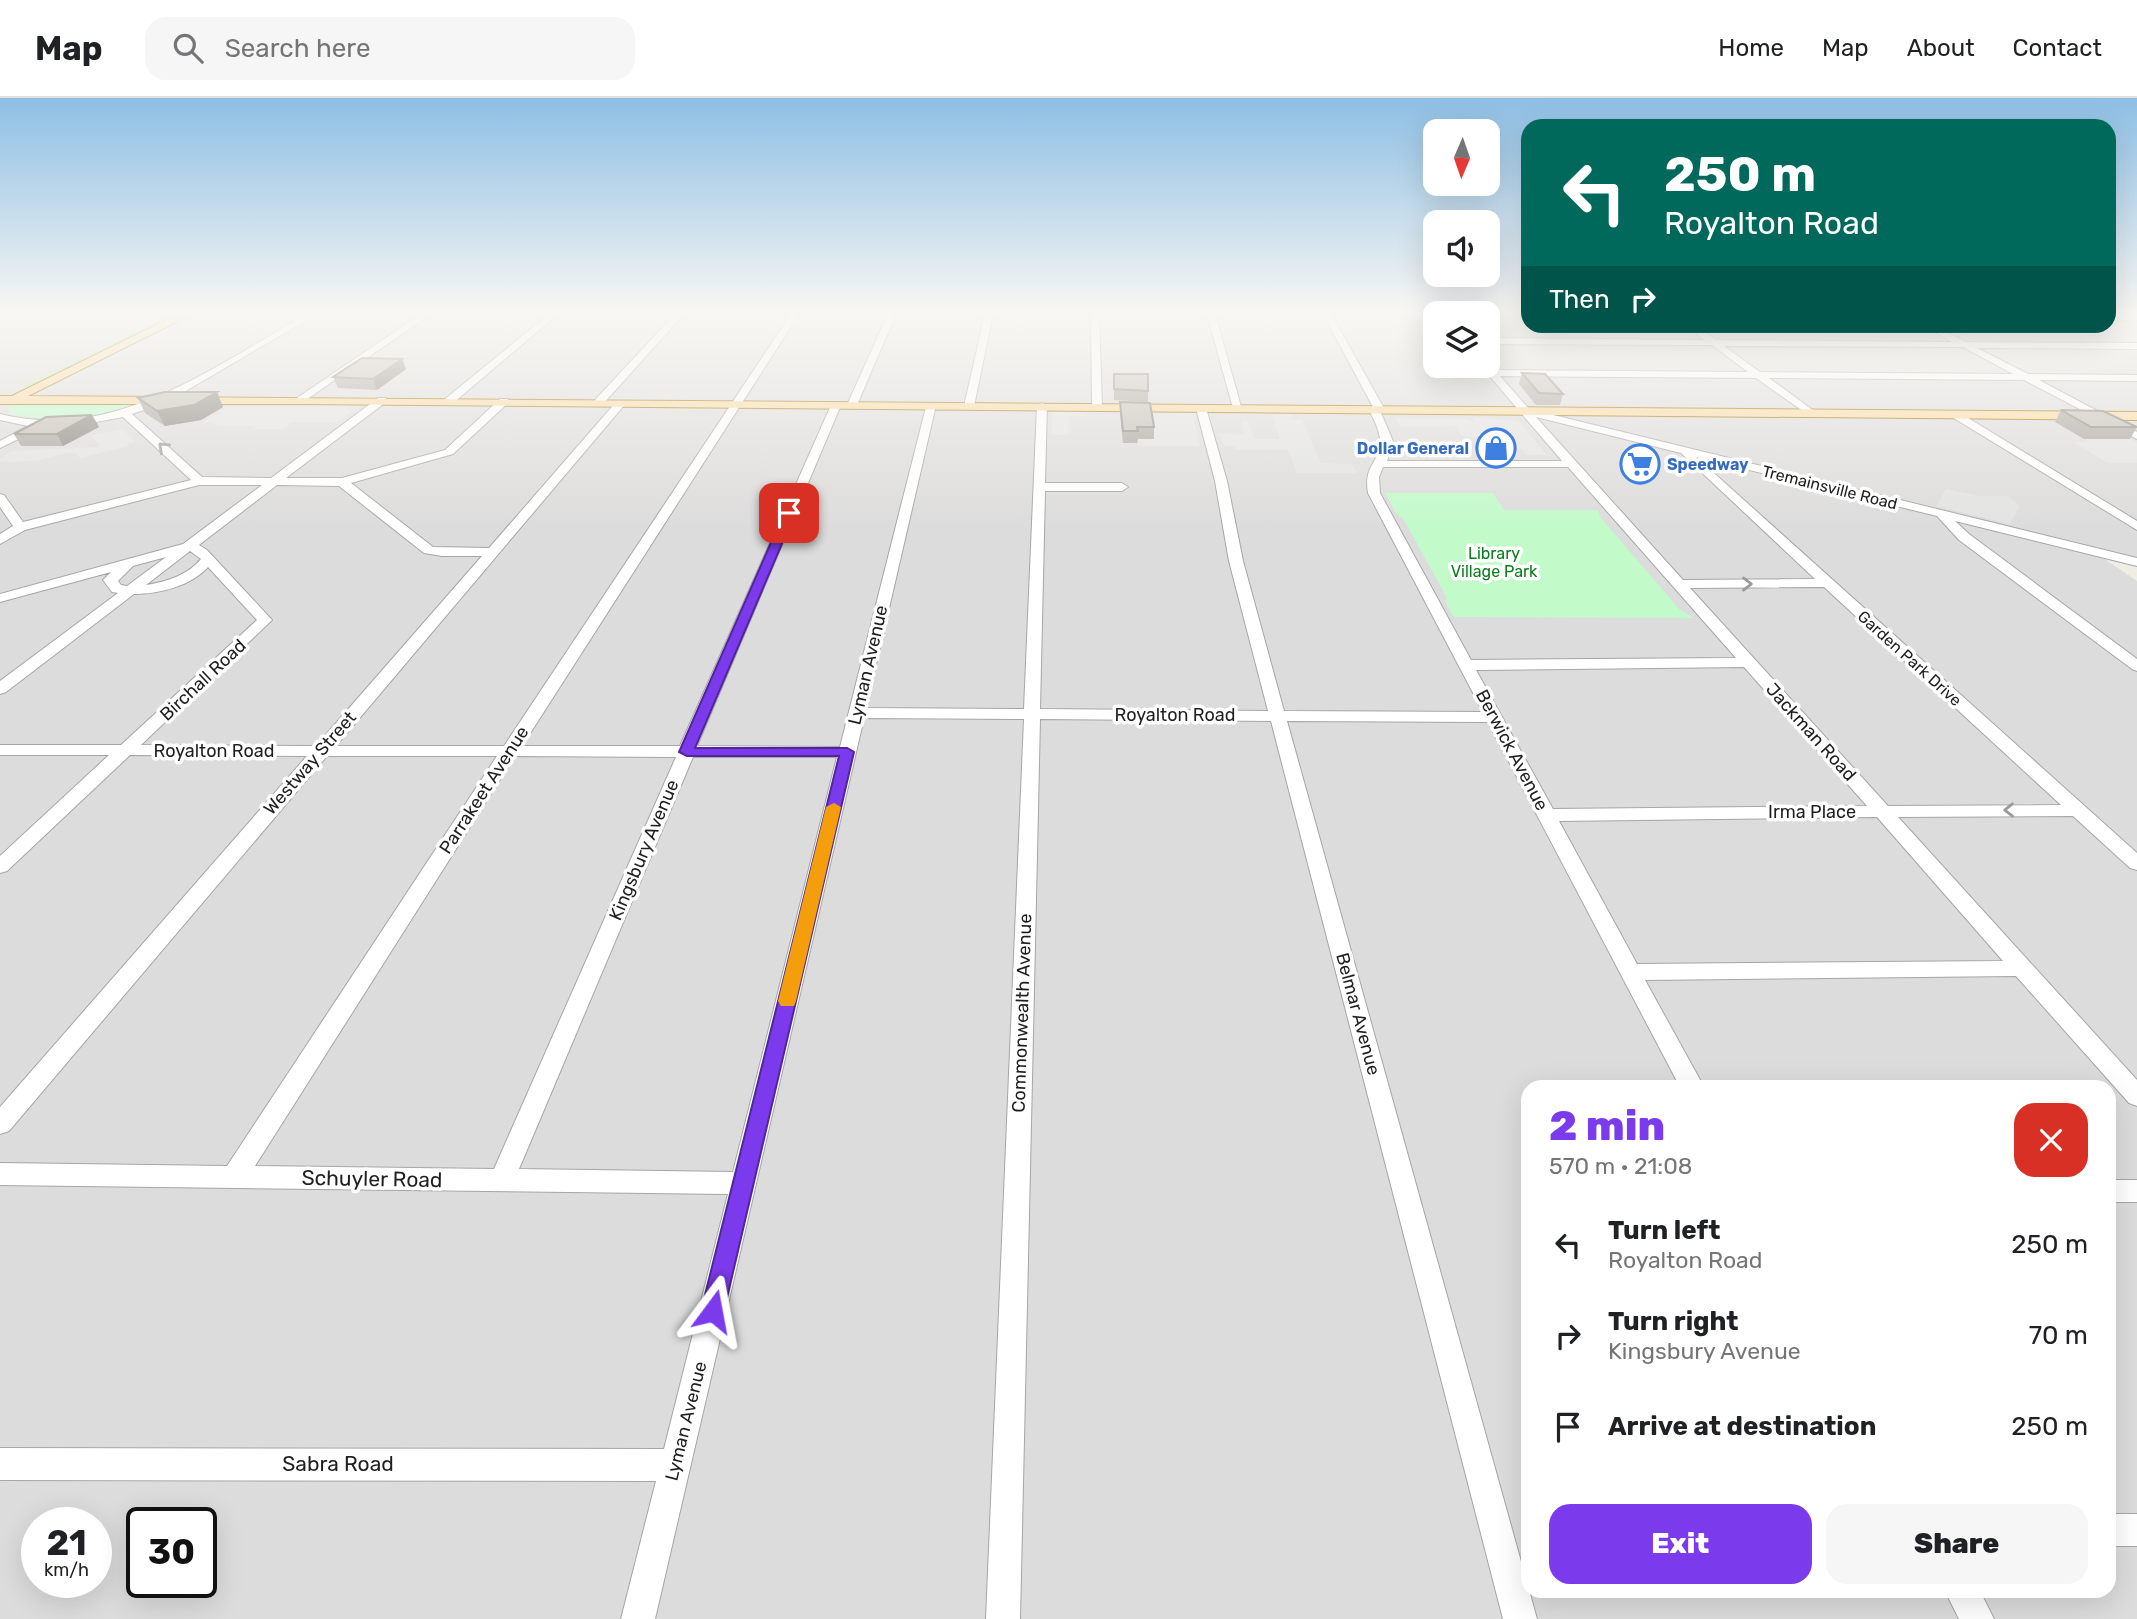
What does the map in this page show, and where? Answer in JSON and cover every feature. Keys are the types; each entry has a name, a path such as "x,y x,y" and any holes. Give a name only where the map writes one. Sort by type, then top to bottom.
{"main road":[{"path":"3,401 24,385"},
{"path":"3,401 35,385"},
{"path":"3,401 382,400 2137,416"}],"street":[{"path":"0,417 43,423 126,414 161,400 188,385"},
{"path":"299,400 321,385"},
{"path":"449,401 468,385"},
{"path":"599,402 615,385"},
{"name":"Parrakeet Avenue","path":"234,1177 747,385"},
{"name":"Kingsbury Avenue","path":"502,1181 687,752 855,385"},
{"path":"970,406 974,385"},
{"path":"1097,385 1097,407"},
{"path":"1231,385 1238,408"},
{"name":"Berwick Avenue","path":"1364,385 1377,410 1387,441 1387,448 1372,478 1374,493 1688,1080"},
{"name":"Jackman Road","path":"1502,385 2137,1096"},
{"path":"1771,385 1810,414"},
{"path":"2041,385 2137,436"},
{"path":"0,689 382,400"},
{"path":"0,540 20,527 199,481 342,482 449,452 504,401"},
{"name":"Westway Street","path":"0,1124 621,403"},
{"name":"Lyman Avenue","path":"638,1619 931,405"},
{"name":"Commonwealth Avenue","path":"1003,1619 1042,407"},
{"name":"Belmar Avenue","path":"1201,408 1221,481 1236,561 1520,1619"},
{"name":"Tremainsville Road","path":"1524,411 2137,562"},
{"path":"126,414 199,481"},
{"path":"1956,415 2137,526"},
{"path":"0,445 43,423"},
{"name":"Garden Park Drive","path":"1682,451 2137,864"},
{"path":"1378,464 1571,464"},
{"path":"342,482 429,550 492,552"},
{"path":"1040,487 1122,487"},
{"path":"0,498 20,527"},
{"path":"1942,515 1964,537 2137,666"},
{"path":"0,598 191,546"},
{"name":"Birchall Road","path":"0,867 265,620 191,546"},
{"path":"134,561 117,571 110,580 117,589 131,590 176,582 199,570 208,561"},
{"path":"1678,584 1828,583"},
{"path":"1466,665 1749,663"},
{"name":"Royalton Road","path":"856,713 1493,717"},
{"name":"Royalton Road","path":"0,750 847,752"},
{"name":"Irma Place","path":"1546,815 2077,810"},
{"path":"1630,972 2023,968"},
{"name":"Schuyler Road","path":"0,1174 744,1183"},
{"path":"2116,1191 2137,1191"},
{"name":"Sabra Road","path":"0,1464 676,1465"},
{"path":"2116,1530 2137,1530"},
{"path":"1966,1598 1977,1619"}],"shaded area":[{"path":"0,385 2137,385 2137,566 2103,558 2137,581 2137,1619 0,1619"},
{"path":"227,407 349,407 346,409 354,410 337,422 292,422 283,429 216,426 218,424 203,422"},
{"path":"1052,412 1087,412 1087,416 1069,416 1069,435 1052,435"},
{"path":"1150,413 1193,413 1200,446 1138,446 1137,439 1154,438"},
{"path":"1290,414 1292,420 1302,420 1321,463 1352,464 1357,473 1297,473 1288,450 1236,450 1234,446 1224,446 1218,433 1245,435 1241,421 1248,421 1254,439 1280,439 1272,415"},
{"path":"1472,417 1518,421 1547,455 1527,455 1523,450 1485,438 1462,436 1456,426 1401,427 1396,418 1466,419 1475,422"},
{"path":"122,429 136,442 80,458 76,453 67,453 35,461 0,462 0,458 12,451 98,447 100,445 90,436"},
{"path":"2085,439 2130,439 2137,443 2137,463 2108,463 2073,442 2091,442"},
{"path":"1946,489 1979,496 2008,496 2020,506 2010,524 1936,506"}],"green space":[{"path":"26,385 34,385 18,393"},
{"path":"141,403 110,413 78,418 13,415 7,407 13,404"},
{"name":"Library Village Park","path":"1385,493 1493,493 1504,510 1598,510 1600,517 1680,610 1694,618 1454,617 1445,602 1447,598 1403,518 1396,513"}],"building":[{"path":"1114,385 1148,385 1148,391 1114,389"},
{"path":"1532,385 1555,385 1563,394 1539,393"},
{"path":"165,392 217,392 194,405 157,411 138,398"},
{"path":"1120,402 1150,403 1154,427 1137,427 1138,431 1123,431"},
{"path":"2061,410 2103,411 2137,427 2091,427"},
{"path":"92,415 57,434 14,434 46,417"}],"slow traffic":[{"path":"787,1001 834,807"}],"place":[{"name":"Dollar General","path":"1496,448"},
{"name":"Speedway","path":"1640,464"}],"route":[{"path":"713,1311 847,752 687,752 789,513"}]}
